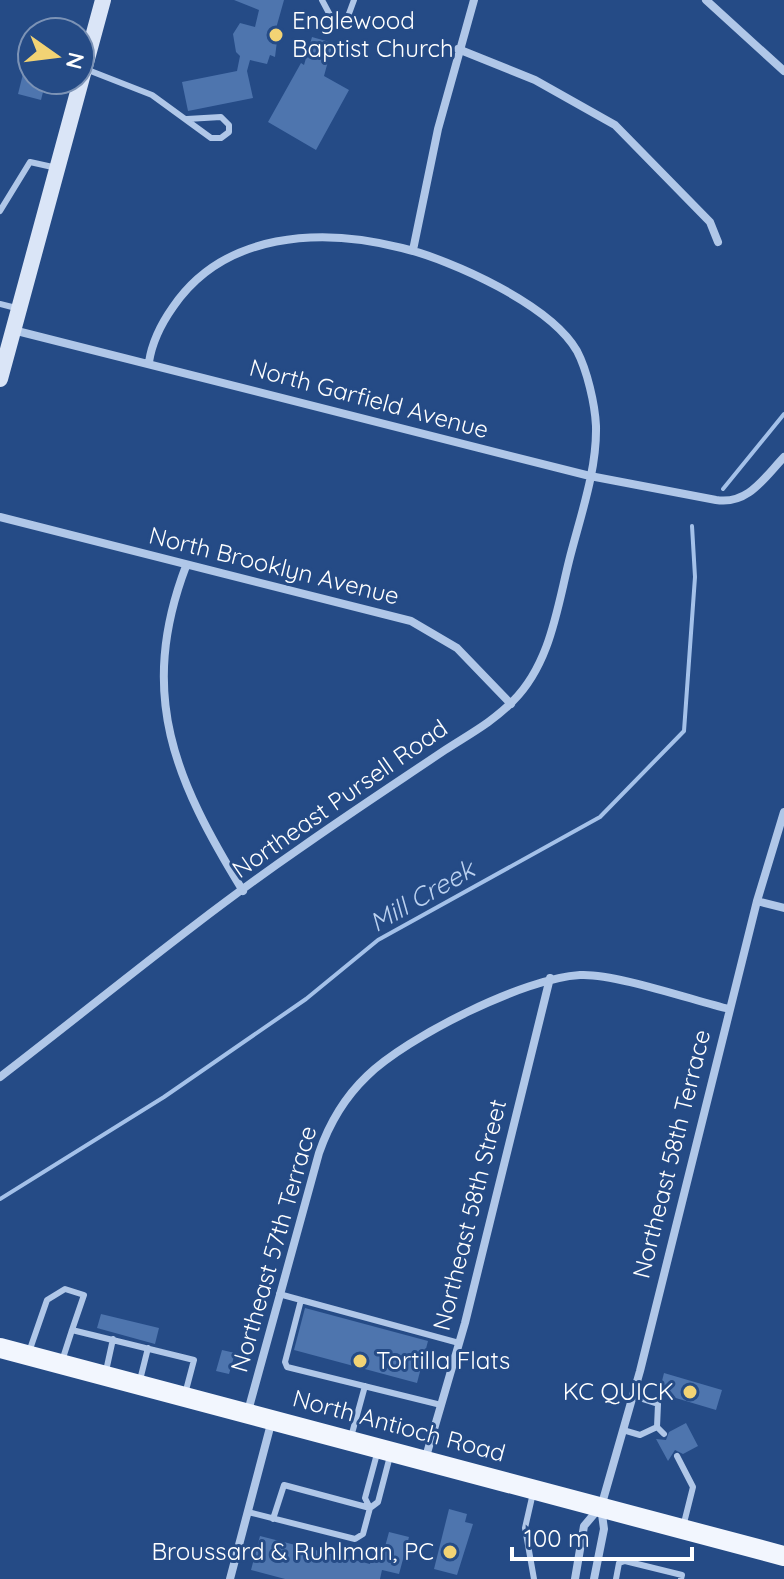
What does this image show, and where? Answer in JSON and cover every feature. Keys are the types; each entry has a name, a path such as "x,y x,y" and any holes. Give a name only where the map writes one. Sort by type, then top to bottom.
{"main road":[{"path":"96,25 103,0"},
{"path":"0,379 77,96"},
{"name":"North Antioch Road","path":"0,1348 784,1556"}],"street":[{"path":"413,250 458,49 474,0"},
{"path":"706,0 784,71"},
{"path":"458,49 535,80 615,125 710,222 718,242"},
{"name":"Northeast Pursell Road","path":"0,1077 296,851 511,704 543,657 590,476 596,424 576,350 552,325 506,290 476,274 413,250 328,237 270,242 239,250 201,275 176,302 158,333 149,362"},
{"name":"North Garfield Avenue","path":"13,330 590,476 730,503 751,493 784,457"},
{"name":"North Brooklyn Avenue","path":"0,517 411,621 457,648 511,704"},
{"path":"186,566 165,641 165,721 199,819 243,891"},
{"name":"Northeast 58th Terrace","path":"601,1507 633,1396 757,901 784,812"},
{"path":"757,901 784,908"},
{"path":"550,978 600,977 729,1009"},
{"name":"Northeast 57th Terrace","path":"248,1412 325,1135 356,1088 383,1062 453,1020 550,978"},
{"name":"Northeast 58th Street","path":"425,1460 459,1343 550,978"},
{"path":"230,1579 273,1419"},
{"path":"575,1579 584,1526 601,1507"},
{"path":"594,1579 604,1529 601,1507"}],"lane":[{"path":"322,0 330,15 339,22 347,19 354,0"},
{"path":"96,74 152,95 211,138 221,138 229,132 229,125 221,117 187,119"},
{"path":"0,211 30,162 57,168"},
{"path":"0,304 19,309"},
{"path":"29,1356 47,1300 65,1289 84,1295 61,1364"},
{"path":"279,1294 459,1343"},
{"path":"301,1300 285,1362 287,1367 441,1405"},
{"path":"72,1330 194,1360 184,1396"},
{"path":"105,1376 113,1339"},
{"path":"139,1385 148,1348"},
{"path":"350,1440 365,1386"},
{"path":"633,1396 658,1404 657,1427 664,1434"},
{"path":"623,1430 640,1435 657,1427"},
{"path":"248,1512 355,1539 363,1534 370,1508 378,1502 385,1450"},
{"path":"370,1508 365,1498 385,1450"},
{"path":"677,1456 693,1487 682,1529"},
{"path":"273,1519 284,1485 370,1508"},
{"path":"534,1489 525,1528 534,1579"},
{"path":"616,1579 619,1563 625,1561 682,1575 681,1579"}],"building":[{"path":"234,0 284,0 275,32 278,33 275,57 270,55 267,64 250,60 247,71 253,98 188,111 182,82 237,71 240,56 236,52 233,34 240,23 255,27 259,10"},
{"path":"312,37 333,43 324,76 349,90 316,150 268,122 301,63 304,65"},
{"path":"305,1308 428,1341 417,1383 294,1350"},
{"path":"101,1314 159,1328 155,1344 97,1328"},
{"path":"222,1350 235,1353 229,1374 216,1371"},
{"name":"KC QUICK","path":"664,1373 722,1390 716,1410 659,1393"},
{"path":"686,1423 698,1446 683,1454 675,1450 668,1461 656,1439 666,1440 669,1432"},
{"name":"Broussard & Ruhlman, PC","path":"449,1509 467,1514 465,1522 473,1524 457,1575 434,1569"},
{"path":"389,1532 409,1537 399,1574 382,1570 380,1579 285,1579 251,1570 260,1536 370,1564 373,1552 383,1554"}],"waterway":[{"name":"Mill Creek","path":"723,489 784,414"},
{"name":"Mill Creek","path":"0,1199 164,1097 306,999 378,940 600,817 684,731 695,577 692,526"}],"place":[{"name":"Englewood Baptist Church","path":"276,35"},
{"name":"Tortilla Flats","path":"360,1361"},
{"name":"KC QUICK","path":"690,1392"},
{"name":"Broussard & Ruhlman, PC","path":"450,1552"}]}
